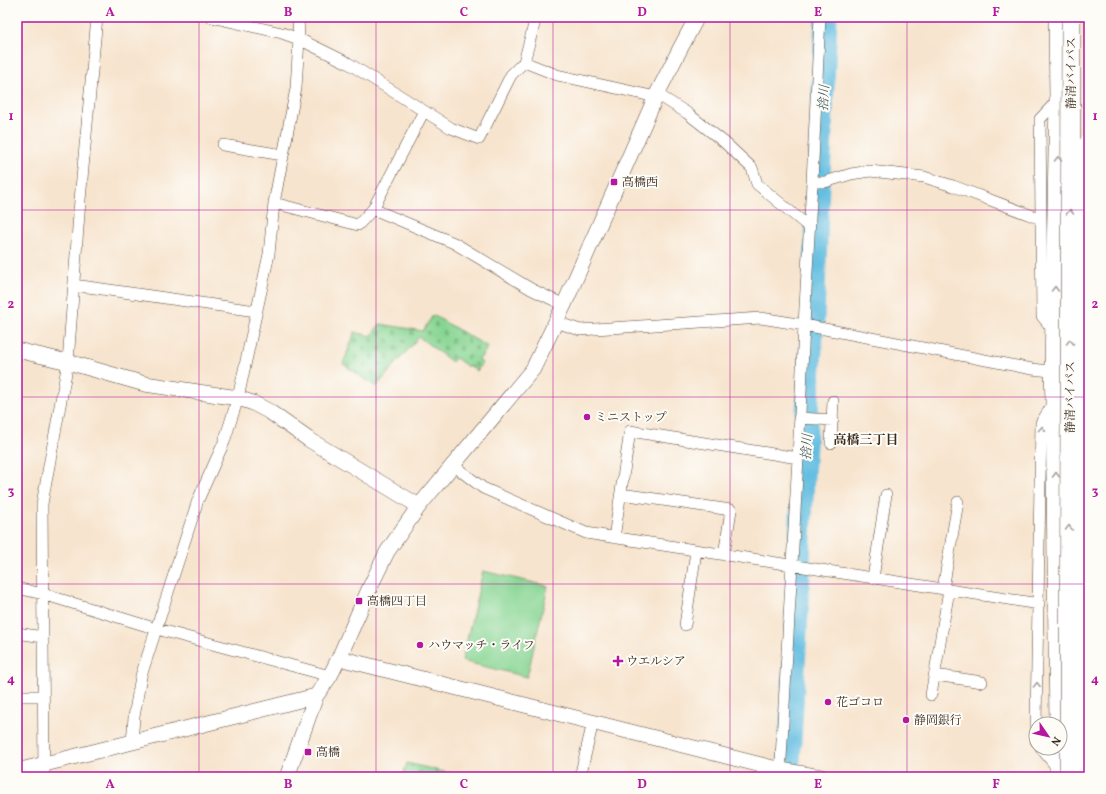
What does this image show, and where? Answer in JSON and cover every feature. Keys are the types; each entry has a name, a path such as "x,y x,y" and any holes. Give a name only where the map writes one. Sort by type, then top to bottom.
{"highway":[{"path":"1058,17 1059,98 1054,371 1059,716"},
{"name":"静清バイパス","path":"1063,775 1071,17"},
{"name":"静清バイパス","path":"1086,777 1089,143"},
{"path":"1060,756 1063,775"}],"street":[{"path":"44,771 42,504 68,362 81,192 98,17"},
{"path":"211,17 282,33 299,40 348,63 451,128 479,139 511,75 524,62 536,17"},
{"path":"132,743 134,717 142,676 198,500 224,442 238,398 269,254 274,203 296,88 299,40 298,17"},
{"path":"287,777 316,696 330,676 339,658 387,552 419,506 533,369 564,305 656,96 697,17"},
{"path":"780,774 798,458 820,17"},
{"path":"524,62 557,74 656,96 687,113 724,142 752,168 757,184 809,227"},
{"path":"1054,331 1042,316 1040,119 1059,98"},
{"path":"274,203 358,225 373,209 424,111"},
{"path":"223,145 283,155"},
{"path":"812,182 826,182 851,174 870,171 924,177 953,186 1041,219"},
{"path":"373,209 454,243 531,289 564,305"},
{"path":"74,285 256,311"},
{"path":"556,322 580,330 761,318 1032,369 1089,377"},
{"path":"17,350 68,362 145,384 238,398 253,403 270,412 308,439 419,506"},
{"path":"831,443 834,401"},
{"path":"1036,716 1042,424 1055,401"},
{"path":"800,418 833,420"},
{"path":"614,538 630,432 798,458"},
{"path":"453,465 483,488 586,533 1039,604"},
{"path":"621,494 731,510 724,555"},
{"path":"873,578 886,495"},
{"path":"931,695 958,502"},
{"path":"685,625 696,551"},
{"path":"17,588 43,594 157,629 330,676"},
{"path":"17,633 43,637"},
{"path":"339,658 593,722 780,774 821,777"},
{"path":"935,675 982,682"},
{"path":"17,696 43,696"},
{"path":"17,771 44,771 132,743 316,696"},
{"path":"580,777 593,722"},
{"path":"1048,756 1063,775"}],"green space":[{"path":"433,315 488,347 479,360 482,363 477,371 469,365 468,367 456,358 452,362 419,337 376,387 343,364 355,332 371,336 380,324 423,331"},
{"path":"483,571 548,586 527,677 462,661"},
{"path":"407,763 449,773 487,777 402,777"}],"waterway":[{"name":"捨川","path":"819,179 826,17"},
{"name":"捨川","path":"813,320 818,186"},
{"name":"捨川","path":"799,561 812,333"},
{"name":"捨川","path":"789,761 799,575"}],"place":[{"name":"高橋西","path":"614,182"},
{"name":"ミニストップ","path":"587,417"},
{"name":"高橋四丁目","path":"359,601"},
{"name":"ハウマッチ・ライフ","path":"420,645"},
{"name":"ウエルシア","path":"618,661"},
{"name":"花ゴコロ","path":"828,702"},
{"name":"静岡銀行","path":"906,720"},
{"name":"高橋","path":"308,752"}],"district":[{"name":"高橋三丁目","path":"866,439"}]}
